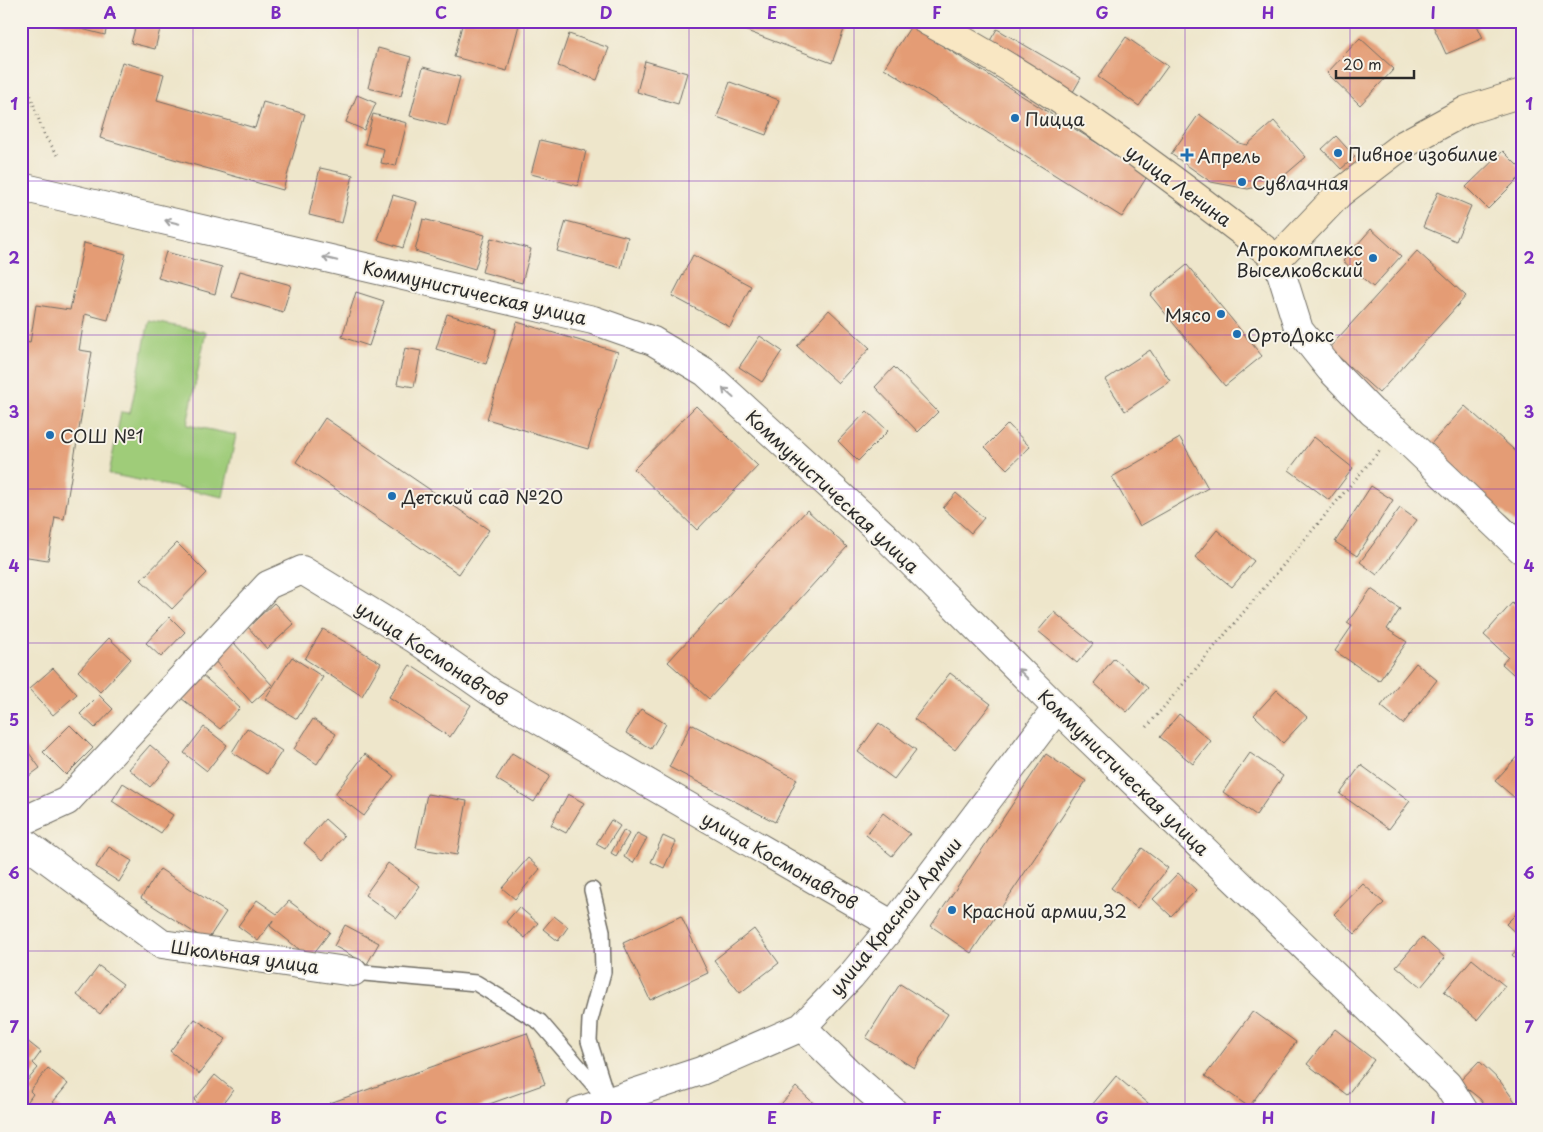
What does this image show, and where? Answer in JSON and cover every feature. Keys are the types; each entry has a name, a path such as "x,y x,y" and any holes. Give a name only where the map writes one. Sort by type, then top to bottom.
{"main road":[{"name":"улица Ленина","path":"927,21 986,52 1166,173 1277,259"},
{"path":"1277,259 1340,193 1403,145 1467,110 1522,93"}],"street":[{"name":"Коммунистическая улица","path":"21,187 592,320 653,341 712,379 887,538 1057,708 1447,1084 1464,1111"},
{"path":"1277,259 1299,330 1330,369 1372,412 1397,431 1522,550"},
{"name":"улица Космонавтов","path":"21,822 67,800 268,585 302,570 415,639 488,691 893,925"},
{"name":"улица Красной Армии","path":"579,1111 700,1071 802,1027 851,976 893,925 1057,708"},
{"name":"Школьная улица","path":"21,840 162,944 354,972"},
{"path":"802,1027 847,1071 893,1111"}],"lane":[{"path":"592,890 602,930 603,972 590,1020 589,1041 608,1101"},
{"path":"354,972 476,983 540,1022 608,1101"}],"path":[{"path":"21,67 44,135 58,155"},
{"path":"1147,728 1397,431"}],"green space":[{"path":"149,321 206,332 187,425 236,435 223,497 109,474 121,412 130,413"}],"building":[{"path":"50,21 108,21 105,35"},
{"path":"137,21 162,21 155,49 131,43"},
{"path":"463,21 520,21 507,71 454,57"},
{"path":"720,21 847,21 832,63"},
{"path":"1431,21 1475,21 1483,38 1446,54"},
{"path":"911,26 1148,175 1122,217 884,68"},
{"path":"997,29 1081,78 1073,92 988,44"},
{"path":"569,34 609,48 597,80 558,66"},
{"path":"1126,37 1168,66 1139,106 1098,77"},
{"path":"1360,38 1394,69 1360,105 1327,73"},
{"path":"378,48 411,57 401,96 368,88"},
{"path":"645,61 687,73 678,104 637,92"},
{"path":"122,62 164,74 157,100 255,128 263,102 305,114 283,190 100,138"},
{"path":"423,67 460,77 447,126 410,116"},
{"path":"730,82 779,100 766,135 717,117"},
{"path":"357,95 376,103 364,130 346,122"},
{"path":"373,114 407,123 396,166 381,163 384,149 365,144"},
{"path":"1199,114 1239,143 1247,145 1274,121 1306,157 1278,181 1248,189 1211,182 1171,154"},
{"name":"Пивное изобилие","path":"1336,136 1355,157 1341,169 1322,149"},
{"path":"540,140 586,151 578,186 531,174"},
{"path":"1503,151 1522,170 1522,175 1488,209 1466,187"},
{"path":"320,168 353,175 342,223 309,215"},
{"path":"1438,192 1471,206 1456,241 1423,227"},
{"path":"393,195 417,202 403,248 378,240"},
{"path":"423,219 485,235 475,269 415,251"},
{"path":"566,221 628,237 621,268 557,251"},
{"path":"1371,229 1401,256 1373,287 1343,261"},
{"path":"491,238 531,249 522,283 482,272"},
{"name":"СОШ №1","path":"84,243 126,254 108,320 85,314 79,350 92,352 64,519 55,517 48,560 21,556 21,341 30,343 36,305 70,310"},
{"path":"1417,251 1466,296 1379,393 1329,348"},
{"path":"166,252 222,267 215,294 158,278"},
{"path":"693,255 751,286 730,327 672,296"},
{"path":"1187,265 1262,356 1225,386 1150,295"},
{"path":"240,271 291,285 283,312 232,297"},
{"path":"356,292 384,301 369,346 342,337"},
{"path":"829,310 870,348 838,383 797,346"},
{"path":"447,314 497,329 486,364 436,349"},
{"path":"517,322 618,352 588,449 487,419"},
{"path":"760,336 782,351 762,382 739,367"},
{"path":"405,348 421,351 414,387 397,384"},
{"path":"1150,350 1170,381 1125,411 1105,380"},
{"path":"894,367 938,412 918,432 875,387"},
{"path":"696,406 758,466 697,530 634,469"},
{"path":"1465,406 1522,457 1522,529 1429,446"},
{"path":"867,411 888,431 858,461 838,441"},
{"name":"Детский сад №20","path":"325,418 489,530 459,574 296,462"},
{"path":"1008,424 1030,447 1007,469 985,447"},
{"path":"1314,437 1353,468 1329,500 1289,470"},
{"path":"1180,438 1208,488 1140,526 1112,477"},
{"path":"1371,486 1393,500 1357,556 1335,542"},
{"path":"956,493 984,518 971,533 943,508"},
{"path":"1400,508 1417,520 1377,575 1360,562"},
{"path":"807,510 847,547 709,699 668,662"},
{"path":"1217,530 1254,561 1232,587 1195,557"},
{"path":"177,543 207,573 172,609 141,580"},
{"path":"1371,589 1400,609 1387,629 1407,642 1379,681 1335,651 1352,626 1347,623"},
{"path":"274,603 294,624 267,649 248,627"},
{"path":"1512,603 1522,612 1522,682 1502,664 1508,657 1484,635"},
{"path":"1054,612 1093,644 1077,663 1038,631"},
{"path":"170,617 185,632 161,657 146,643"},
{"path":"323,629 381,663 362,696 305,659"},
{"path":"109,638 131,659 100,692 78,671"},
{"path":"233,642 272,685 252,703 214,660"},
{"path":"292,657 323,677 297,719 265,699"},
{"path":"1114,658 1148,688 1127,712 1094,683"},
{"path":"1416,663 1437,680 1403,724 1381,706"},
{"path":"410,665 471,705 450,737 389,697"},
{"path":"53,668 77,694 53,715 29,689"},
{"path":"950,673 991,704 955,750 914,719"},
{"path":"201,674 240,708 220,729 181,698"},
{"path":"1277,690 1307,717 1283,743 1254,715"},
{"path":"99,695 113,709 95,728 80,714"},
{"path":"641,709 666,724 651,749 626,733"},
{"path":"1179,714 1211,741 1193,764 1160,737"},
{"path":"313,719 336,734 317,764 294,749"},
{"path":"879,723 916,750 894,779 858,752"},
{"path":"691,724 797,779 775,822 669,767"},
{"path":"70,725 93,748 66,775 43,752"},
{"path":"204,727 227,745 207,771 184,753"},
{"path":"247,728 282,751 267,774 232,752"},
{"path":"21,742 40,768 21,782"},
{"path":"150,745 171,763 150,787 129,769"},
{"path":"1522,751 1522,791 1515,798 1495,781"},
{"path":"512,753 550,776 534,802 496,779"},
{"path":"1250,753 1283,776 1256,815 1223,792"},
{"path":"365,754 394,776 364,816 335,794"},
{"path":"1046,754 1086,781 971,953 931,926"},
{"path":"1361,765 1410,801 1389,829 1340,794"},
{"path":"123,783 173,815 161,833 112,801"},
{"path":"427,794 467,801 457,855 416,848"},
{"path":"568,794 584,803 566,833 551,825"},
{"path":"883,813 910,834 892,856 866,835"},
{"path":"325,819 344,836 323,860 304,843"},
{"path":"611,820 620,826 605,849 596,844"},
{"path":"624,830 629,834 616,856 611,853"},
{"path":"637,833 647,838 633,863 624,857"},
{"path":"663,836 676,842 664,868 651,862"},
{"path":"109,847 132,861 119,882 96,867"},
{"path":"1142,848 1168,868 1137,908 1111,888"},
{"path":"528,858 540,869 515,899 502,888"},
{"path":"388,863 420,886 397,918 365,895"},
{"path":"160,869 226,912 207,941 141,898"},
{"path":"1178,873 1196,890 1171,916 1153,899"},
{"path":"1363,884 1384,903 1355,934 1334,914"},
{"path":"257,900 277,914 289,901 330,932 310,958 270,926 273,920 258,941 238,926"},
{"path":"519,907 538,923 525,938 506,922"},
{"path":"1522,908 1522,939 1506,924"},
{"path":"554,916 568,927 558,941 543,929"},
{"path":"681,916 708,973 650,1000 623,943"},
{"path":"345,925 379,943 367,964 334,946"},
{"path":"754,929 779,963 740,993 714,960"},
{"path":"1422,937 1445,958 1421,987 1396,966"},
{"path":"1522,944 1522,964 1512,955"},
{"path":"1472,959 1505,986 1477,1020 1444,992"},
{"path":"99,966 123,984 100,1014 77,995"},
{"path":"900,984 948,1014 914,1068 866,1038"},
{"path":"1253,1011 1296,1042 1249,1107 1205,1076"},
{"path":"195,1019 226,1039 199,1074 170,1051"},
{"path":"1335,1029 1374,1060 1347,1095 1307,1064"},
{"path":"527,1033 545,1084 470,1111 333,1111 330,1103"},
{"path":"21,1036 41,1052 33,1063 38,1068 21,1088"},
{"path":"1479,1061 1500,1081 1522,1111 1489,1111 1480,1099 1459,1082"},
{"path":"48,1068 68,1084 53,1102 61,1109 60,1111 21,1111 33,1094 30,1091"},
{"path":"215,1075 233,1090 218,1111 207,1111 194,1100"},
{"path":"1116,1076 1155,1109 1154,1111 1087,1111"},
{"path":"796,1087 822,1111 775,1111"}],"place":[{"name":"Пицца","path":"1015,118"},
{"name":"Пивное изобилие","path":"1338,153"},
{"name":"Апрель","path":"1187,155"},
{"name":"Сувлачная","path":"1242,182"},
{"name":"Агрокомплекс Выселковский","path":"1373,258"},
{"name":"Мясо","path":"1221,314"},
{"name":"ОртоДокс","path":"1237,334"},
{"name":"СОШ №1","path":"50,435"},
{"name":"Детский сад №20","path":"392,496"},
{"name":"Красной армии,32","path":"952,910"}]}
